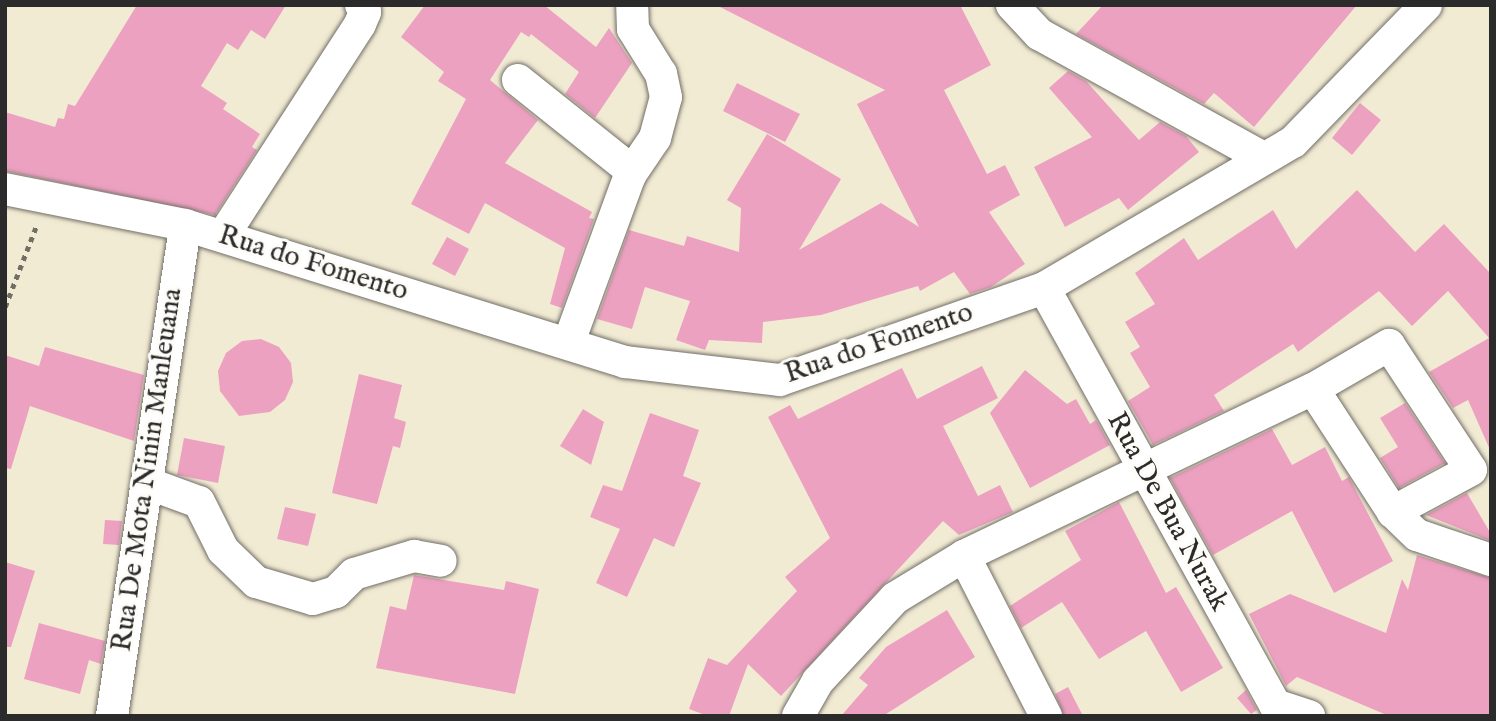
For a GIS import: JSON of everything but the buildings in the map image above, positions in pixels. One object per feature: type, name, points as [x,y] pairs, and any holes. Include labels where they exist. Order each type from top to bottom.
[{"type":"street","points":[[223,236],[360,24],[365,12],[361,5]]},
{"type":"street","points":[[569,342],[631,175],[655,138],[666,97],[661,74],[633,29],[632,5]]},
{"type":"street","points":[[1012,5],[1038,34],[1264,158]]},
{"type":"street","name":"Rua do Fomento","points":[[5,189],[185,225],[569,342],[625,362],[780,380],[1044,288],[1293,142],[1426,5]]},
{"type":"street","points":[[518,80],[627,167],[631,175]]},
{"type":"street","name":"Rua De Mota Ninin Manleuana","points":[[112,716],[185,225]]},
{"type":"street","name":"Rua De Bua Nurak","points":[[1044,288],[1273,710],[1309,716]]},
{"type":"street","points":[[798,716],[818,681],[895,597],[964,556],[1144,473],[1313,389],[1389,345],[1481,466],[1393,512]]},
{"type":"street","points":[[1313,389],[1393,512],[1417,535],[1491,560]]},
{"type":"street","points":[[147,483],[199,502],[223,550],[256,582],[313,599],[336,592],[354,573],[414,556],[441,561]]},
{"type":"street","points":[[964,556],[1046,716]]},
{"type":"path","points":[[5,307],[47,197]]}]
